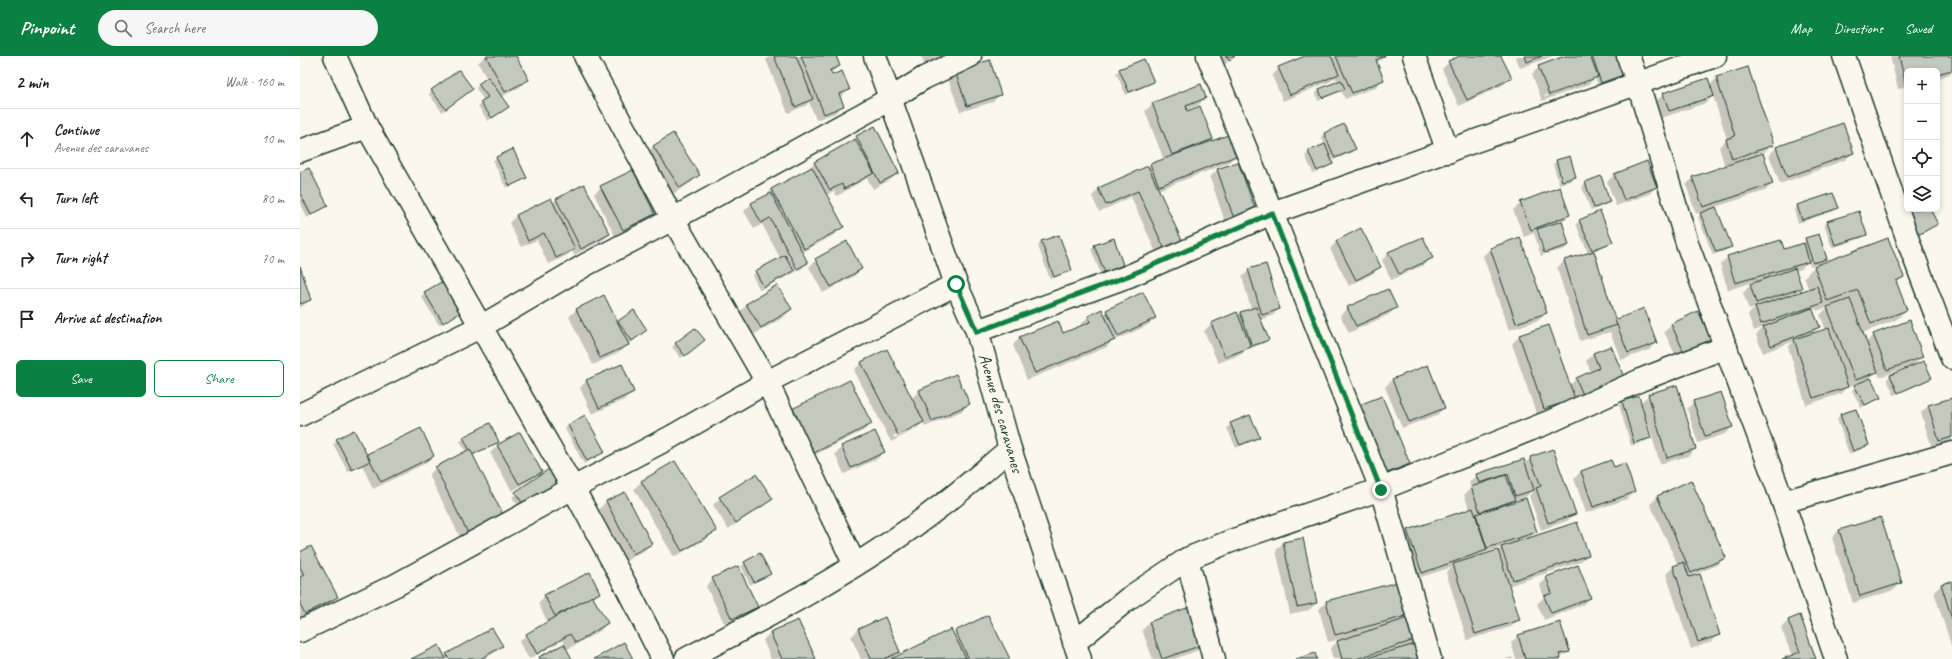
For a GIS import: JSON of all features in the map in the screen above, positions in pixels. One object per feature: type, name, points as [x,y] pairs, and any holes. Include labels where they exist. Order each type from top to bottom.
[{"type":"street","points":[[335,56],[367,126],[573,488],[625,584],[663,659]]},
{"type":"street","points":[[585,56],[673,219],[767,382],[855,565]]},
{"type":"street","name":"Avenue des caravanes","points":[[875,56],[956,284],[977,332],[1010,449],[1077,651]]},
{"type":"street","points":[[300,415],[482,326],[587,264],[673,219],[890,99],[924,78],[970,56]]},
{"type":"street","points":[[1208,56],[1272,213],[1381,490],[1430,659]]},
{"type":"street","points":[[1414,56],[1448,152]]},
{"type":"street","points":[[1628,56],[1688,246],[1783,502],[1836,659]]},
{"type":"street","points":[[977,332],[1128,276],[1272,213],[1448,152],[1715,56]]},
{"type":"street","points":[[1844,56],[1910,246],[1952,358]]},
{"type":"street","points":[[300,151],[367,126]]},
{"type":"street","points":[[300,631],[396,585],[573,488],[670,437],[767,382],[956,284]]},
{"type":"street","points":[[1077,651],[1129,598],[1187,559],[1231,542],[1381,490],[1549,422],[1643,379],[1726,347]]},
{"type":"street","points":[[686,659],[774,614],[855,565],[938,509],[1010,449]]},
{"type":"street","points":[[1783,502],[1952,453]]},
{"type":"street","points":[[1187,559],[1214,659]]},
{"type":"building","points":[[486,56],[516,56],[529,80],[505,92]]},
{"type":"building","points":[[774,56],[796,56],[813,99],[795,107]]},
{"type":"building","points":[[801,56],[836,56],[840,66],[830,70],[832,75],[842,71],[850,90],[839,94],[844,106],[824,114]]},
{"type":"building","points":[[1225,56],[1235,56],[1230,61]]},
{"type":"building","points":[[1305,56],[1331,56],[1339,74],[1290,95],[1278,67]]},
{"type":"building","points":[[1336,56],[1385,56],[1376,60],[1384,80],[1352,93]]},
{"type":"building","points":[[1460,56],[1501,56],[1512,78],[1467,100],[1448,61]]},
{"type":"building","points":[[1525,56],[1542,56],[1527,62]]},
{"type":"building","points":[[1565,56],[1590,56],[1598,77],[1549,95],[1538,66]]},
{"type":"building","points":[[1592,56],[1616,56],[1623,75],[1601,83]]},
{"type":"building","points":[[1899,56],[1952,56],[1952,70],[1940,73],[1940,68],[1904,68],[1904,78]]},
{"type":"building","points":[[1144,59],[1154,82],[1129,92],[1119,69]]},
{"type":"building","points":[[990,60],[1001,95],[967,106],[955,71]]},
{"type":"building","points":[[1748,67],[1774,145],[1732,159],[1726,139],[1735,136],[1716,77]]},
{"type":"building","points":[[459,70],[473,89],[446,109],[431,90]]},
{"type":"building","points":[[488,77],[509,107],[492,118],[480,102],[488,97],[478,84]]},
{"type":"building","points":[[1708,78],[1714,96],[1669,111],[1663,93]]},
{"type":"building","points":[[1341,80],[1345,89],[1322,98],[1319,89]]},
{"type":"building","points":[[1201,84],[1206,98],[1186,106],[1187,111],[1200,106],[1213,139],[1172,155],[1152,103]]},
{"type":"building","points":[[1843,123],[1854,153],[1787,177],[1776,147]]},
{"type":"building","points":[[1344,124],[1356,149],[1335,158],[1324,133]]},
{"type":"building","points":[[875,126],[899,173],[880,183],[856,136]]},
{"type":"building","points":[[673,133],[700,175],[680,188],[653,146]]},
{"type":"building","points":[[1228,135],[1236,156],[1159,186],[1150,164]]},
{"type":"building","points":[[855,139],[874,173],[844,189],[842,184],[830,190],[814,162]]},
{"type":"building","points":[[1325,144],[1333,164],[1317,171],[1308,151]]},
{"type":"building","points":[[513,149],[527,178],[510,186],[496,157]]},
{"type":"building","points":[[1763,153],[1773,184],[1703,207],[1692,177]]},
{"type":"building","points":[[1570,156],[1576,177],[1562,181],[1556,160]]},
{"type":"building","points":[[1647,161],[1657,187],[1624,200],[1614,174]]},
{"type":"building","points":[[1238,162],[1256,211],[1234,219],[1217,169]]},
{"type":"building","points":[[1148,166],[1183,243],[1165,250],[1138,191],[1106,205],[1098,188]]},
{"type":"building","points":[[812,167],[844,227],[804,249],[771,189]]},
{"type":"building","points":[[309,168],[328,206],[311,215],[300,193],[300,172]]},
{"type":"building","points":[[633,170],[655,214],[623,230],[600,186]]},
{"type":"building","points":[[1601,176],[1610,202],[1594,208],[1585,182]]},
{"type":"building","points":[[584,184],[610,234],[581,249],[556,199]]},
{"type":"building","points":[[1560,187],[1570,215],[1531,230],[1520,202]]},
{"type":"building","points":[[771,193],[808,263],[797,269],[770,218],[761,223],[751,203]]},
{"type":"building","points":[[1833,193],[1839,208],[1802,220],[1797,205]]},
{"type":"building","points":[[551,198],[575,249],[556,258],[544,233],[528,241],[516,215]]},
{"type":"building","points":[[1716,207],[1732,247],[1716,252],[1700,213]]},
{"type":"building","points":[[1600,211],[1613,242],[1592,250],[1579,220]]},
{"type":"building","points":[[1859,211],[1867,235],[1835,245],[1827,221]]},
{"type":"building","points":[[1906,212],[1932,212],[1938,224],[1918,235]]},
{"type":"building","points":[[1562,221],[1569,245],[1544,253],[1537,229]]},
{"type":"building","points":[[1361,228],[1381,267],[1356,280],[1336,241]]},
{"type":"building","points":[[1819,234],[1827,259],[1813,263],[1805,238]]},
{"type":"building","points":[[1059,235],[1072,270],[1054,277],[1041,241]]},
{"type":"building","points":[[1423,237],[1433,258],[1399,274],[1388,252]]},
{"type":"building","points":[[1520,237],[1547,313],[1516,323],[1490,248]]},
{"type":"building","points":[[1114,238],[1123,265],[1105,273],[1094,245]]},
{"type":"building","points":[[1888,238],[1904,277],[1896,281],[1907,310],[1871,324],[1858,290],[1827,301],[1814,266]]},
{"type":"building","points":[[1781,240],[1784,249],[1804,243],[1809,262],[1735,283],[1727,256]]},
{"type":"building","points":[[847,241],[862,269],[831,287],[815,259]]},
{"type":"building","points":[[1594,251],[1617,325],[1587,335],[1564,260]]},
{"type":"building","points":[[785,255],[794,271],[764,287],[755,271]]},
{"type":"building","points":[[1266,264],[1280,309],[1262,315],[1248,269]]},
{"type":"building","points":[[300,266],[311,300],[300,304]]},
{"type":"building","points":[[1795,268],[1802,288],[1756,303],[1750,284]]},
{"type":"building","points":[[445,280],[463,311],[443,323],[424,292]]},
{"type":"building","points":[[777,285],[792,309],[761,328],[746,304]]},
{"type":"building","points":[[1817,286],[1823,303],[1761,324],[1755,307]]},
{"type":"building","points":[[1388,289],[1397,308],[1356,326],[1347,307]]},
{"type":"building","points":[[1143,292],[1156,318],[1118,336],[1106,310]]},
{"type":"building","points":[[604,295],[629,345],[600,358],[576,309]]},
{"type":"building","points":[[1850,299],[1878,372],[1855,380],[1827,307]]},
{"type":"building","points":[[1256,307],[1269,340],[1252,346],[1240,312]]},
{"type":"building","points":[[1644,308],[1657,343],[1628,353],[1615,320]]},
{"type":"building","points":[[1812,308],[1820,327],[1771,346],[1763,327]]},
{"type":"building","points":[[1102,309],[1115,340],[1035,373],[1019,337],[1058,321],[1063,333],[1090,322],[1088,316]]},
{"type":"building","points":[[634,310],[647,330],[632,341],[618,321]]},
{"type":"building","points":[[1698,311],[1712,339],[1684,352],[1671,324]]},
{"type":"building","points":[[1237,312],[1251,347],[1225,357],[1211,323]]},
{"type":"building","points":[[1910,320],[1923,357],[1887,370],[1873,334]]},
{"type":"building","points":[[1549,325],[1575,399],[1544,409],[1519,335]]},
{"type":"building","points":[[695,328],[705,340],[685,356],[675,343]]},
{"type":"building","points":[[1829,328],[1848,387],[1813,398],[1794,339]]},
{"type":"building","points":[[1611,346],[1624,377],[1583,395],[1576,378],[1599,368],[1593,353]]},
{"type":"building","points":[[887,349],[924,422],[898,435],[861,362]]},
{"type":"building","points":[[1924,361],[1932,378],[1898,393],[1890,375]]},
{"type":"building","points":[[622,364],[634,392],[599,408],[586,380]]},
{"type":"building","points":[[1428,365],[1445,408],[1409,422],[1392,379]]},
{"type":"building","points":[[956,374],[970,404],[932,421],[919,390]]},
{"type":"building","points":[[1871,378],[1881,398],[1865,405],[1854,385]]},
{"type":"building","points":[[850,380],[872,424],[812,454],[790,410]]},
{"type":"building","points":[[1677,385],[1696,449],[1667,458],[1648,394]]},
{"type":"building","points":[[1721,392],[1733,427],[1705,436],[1693,401]]},
{"type":"building","points":[[1382,396],[1410,464],[1377,477],[1349,409]]},
{"type":"building","points":[[1639,396],[1651,438],[1634,443],[1622,401]]},
{"type":"building","points":[[1952,398],[1952,437],[1939,441],[1928,405]]},
{"type":"building","points":[[1856,409],[1869,445],[1853,451],[1840,414]]},
{"type":"building","points":[[585,415],[605,452],[587,461],[568,425]]},
{"type":"building","points":[[1250,415],[1260,437],[1240,445],[1230,423]]},
{"type":"building","points":[[490,423],[499,442],[472,455],[463,437]]},
{"type":"building","points":[[421,428],[434,456],[381,482],[367,454]]},
{"type":"building","points":[[354,430],[370,461],[352,470],[336,439]]},
{"type":"building","points":[[875,431],[885,452],[851,468],[841,446]]},
{"type":"building","points":[[520,432],[542,472],[519,484],[497,445]]},
{"type":"building","points":[[470,449],[503,515],[468,533],[435,467]]},
{"type":"building","points":[[1553,449],[1576,514],[1548,523],[1536,488],[1541,486],[1530,457]]},
{"type":"building","points":[[1524,459],[1534,490],[1515,496],[1508,474],[1479,483],[1476,474]]},
{"type":"building","points":[[1611,460],[1614,467],[1625,463],[1635,492],[1593,507],[1581,471]]},
{"type":"building","points":[[675,461],[717,531],[682,551],[641,481]]},
{"type":"building","points":[[549,469],[559,483],[525,507],[515,492]]},
{"type":"building","points":[[756,474],[773,499],[736,523],[719,497]]},
{"type":"building","points":[[1506,475],[1515,500],[1480,512],[1471,487]]},
{"type":"building","points":[[1691,480],[1726,558],[1691,573],[1657,496]]},
{"type":"building","points":[[625,492],[652,544],[633,554],[606,501]]},
{"type":"building","points":[[1526,498],[1537,532],[1487,548],[1476,514]]},
{"type":"building","points":[[1473,508],[1487,550],[1422,573],[1407,530]]},
{"type":"building","points":[[1881,517],[1902,583],[1860,596],[1839,530]]},
{"type":"building","points":[[1577,522],[1589,555],[1513,580],[1501,547]]},
{"type":"building","points":[[1303,538],[1317,603],[1297,607],[1283,542]]},
{"type":"building","points":[[311,546],[338,597],[305,614],[300,604],[300,577],[304,575],[300,567],[300,552]]},
{"type":"building","points":[[1498,550],[1520,620],[1475,634],[1453,564]]},
{"type":"building","points":[[760,553],[771,574],[754,582],[744,562]]},
{"type":"building","points":[[1684,562],[1689,577],[1700,574],[1720,635],[1698,642],[1673,566]]},
{"type":"building","points":[[1578,565],[1591,598],[1551,613],[1544,596],[1552,593],[1546,577]]},
{"type":"building","points":[[738,566],[758,607],[732,619],[712,578]]},
{"type":"building","points":[[590,572],[600,593],[555,616],[544,595]]},
{"type":"building","points":[[1405,580],[1414,614],[1335,635],[1326,601]]},
{"type":"building","points":[[1952,581],[1952,619],[1941,584]]},
{"type":"building","points":[[592,596],[608,623],[576,643],[570,634],[537,654],[526,634]]},
{"type":"building","points":[[1192,606],[1205,644],[1162,659],[1149,622]]},
{"type":"building","points":[[988,615],[1010,659],[969,659],[955,631]]},
{"type":"building","points":[[1800,615],[1816,659],[1782,659],[1800,652],[1788,620]]},
{"type":"building","points":[[1414,616],[1421,638],[1356,659],[1342,659],[1337,641]]},
{"type":"building","points":[[885,617],[900,652],[884,659],[871,659],[858,629]]},
{"type":"building","points":[[798,620],[816,659],[782,659],[770,632]]},
{"type":"building","points":[[1560,622],[1570,652],[1559,654],[1561,659],[1525,659],[1518,635]]},
{"type":"building","points":[[492,628],[503,646],[480,659],[449,659],[446,654]]},
{"type":"building","points":[[951,629],[966,658],[891,659]]},
{"type":"building","points":[[624,642],[633,659],[594,659]]},
{"type":"building","points":[[1419,643],[1424,659],[1364,659]]},
{"type":"building","points":[[564,644],[572,659],[540,659],[539,657]]},
{"type":"building","points":[[439,645],[446,659],[411,659]]},
{"type":"building","points":[[1315,653],[1317,659],[1296,659]]},
{"type":"route","points":[[956,284],[977,332],[1128,276],[1272,213],[1381,490]]}]
